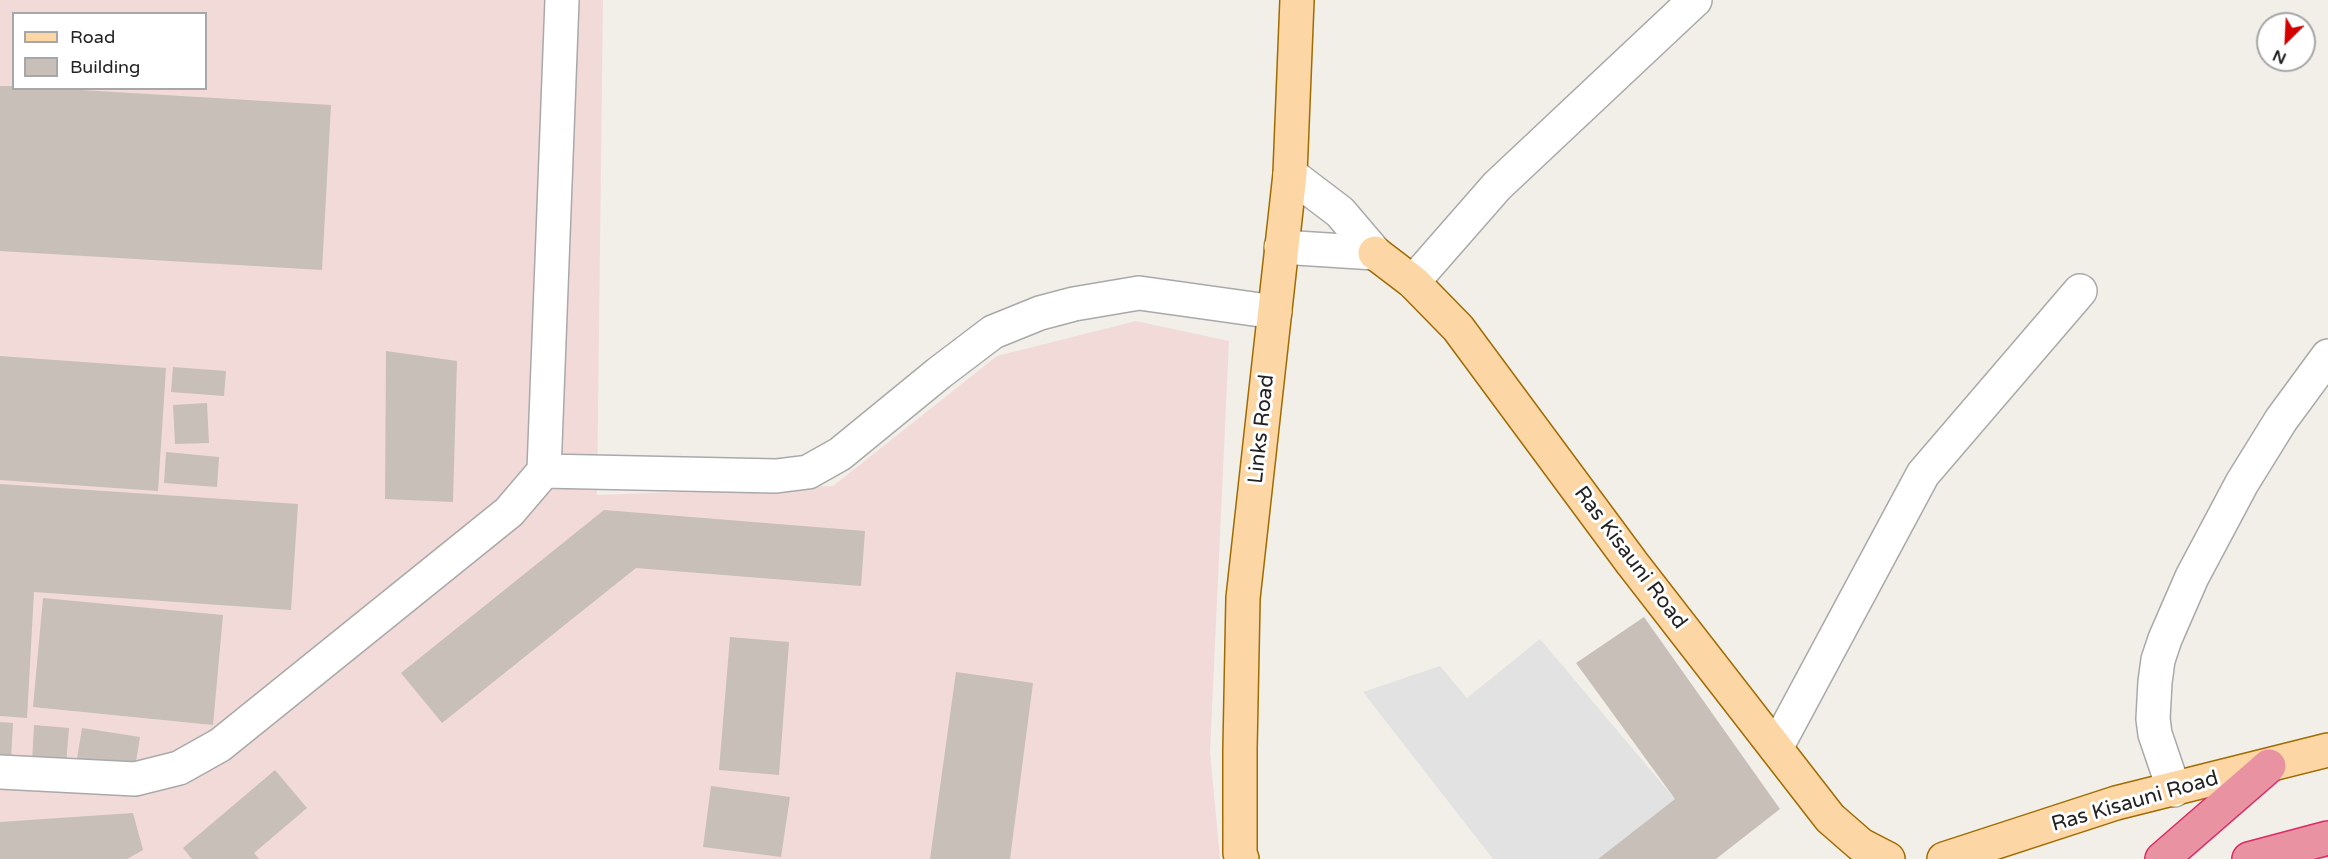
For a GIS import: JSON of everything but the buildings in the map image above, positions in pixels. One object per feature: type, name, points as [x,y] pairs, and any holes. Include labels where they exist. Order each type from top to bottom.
[{"type":"highway","points":[[2162,859],[2269,766]]},
{"type":"highway","points":[[2249,859],[2328,838]]},
{"type":"main road","name":"Links Road","points":[[1242,859],[1240,852],[1240,749],[1242,598],[1290,174],[1297,0]]},
{"type":"main road","name":"Ras Kisauni Road","points":[[1375,253],[1413,282],[1458,328],[1632,563],[1830,818],[1861,845],[1888,859]]},
{"type":"main road","name":"Ras Kisauni Road","points":[[1944,859],[2116,803],[2328,750]]},
{"type":"street","points":[[0,772],[135,779],[179,768],[210,751],[509,512],[544,471],[562,0]]},
{"type":"street","points":[[1413,282],[1497,186],[1695,0]]},
{"type":"street","name":"Ras Kisauni Road","points":[[1290,174],[1340,212],[1375,253]]},
{"type":"street","points":[[1281,247],[1375,253]]},
{"type":"street","points":[[1776,748],[1923,474],[2080,291]]},
{"type":"street","points":[[544,471],[776,476],[808,472],[840,454],[993,332],[1040,313],[1074,304],[1139,293],[1275,312]]},
{"type":"street","points":[[2174,790],[2155,734],[2153,719],[2158,660],[2165,639],[2206,549],[2242,483],[2281,420],[2328,356]]},
{"type":"shaded area","points":[[0,0],[603,0],[597,495],[833,486],[997,356],[1136,321],[1229,341],[1210,752],[1220,859],[0,859]]},
{"type":"shaded area","points":[[1540,639],[1675,799],[1598,859],[1493,859],[1363,692],[1440,666],[1467,698]]}]
